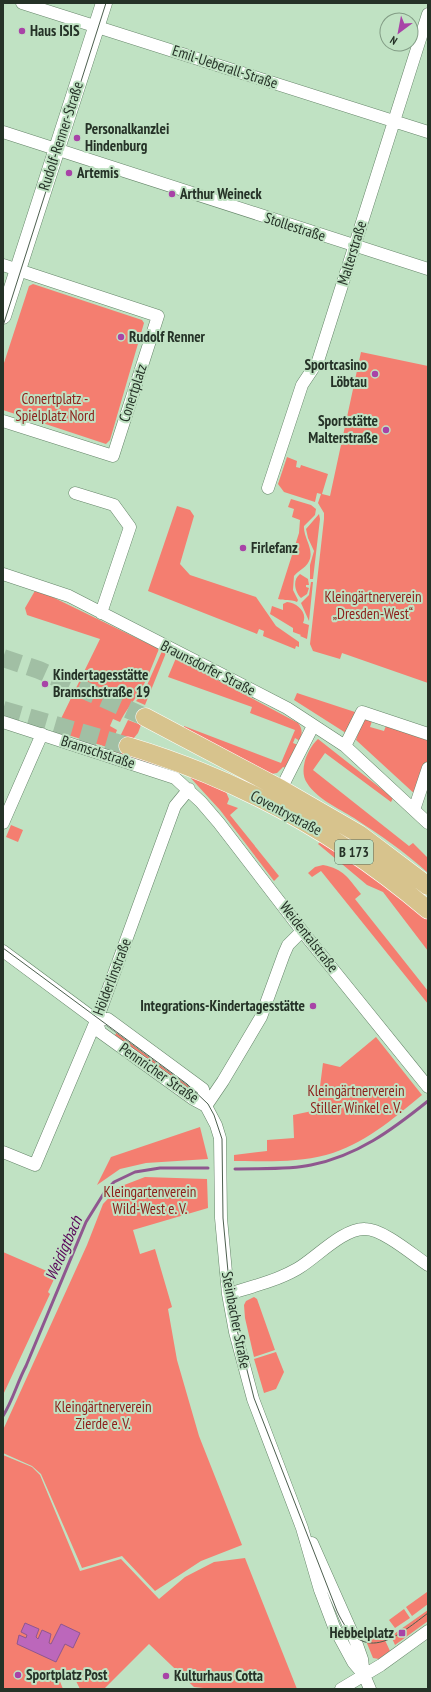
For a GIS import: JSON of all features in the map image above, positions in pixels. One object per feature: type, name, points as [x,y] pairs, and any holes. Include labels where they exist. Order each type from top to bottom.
[{"type":"main road","name":"Coventrystraße","points":[[145,717],[277,797],[404,889],[428,910]]},
{"type":"main road","name":"Coventrystraße","points":[[128,746],[277,797],[359,834],[428,886]]},
{"type":"street","name":"Emil-Ueberall-Straße","points":[[22,3],[428,132]]},
{"type":"street","name":"Rudolf-Renner-Straße","points":[[10,267],[56,150],[104,3]]},
{"type":"street","name":"Malterstraße","points":[[268,488],[302,385],[318,361],[428,14]]},
{"type":"street","name":"Stollestraße","points":[[3,132],[428,269]]},
{"type":"street","points":[[3,316],[10,267]]},
{"type":"street","name":"Conertplatz","points":[[3,421],[113,456],[158,316],[10,267]]},
{"type":"street","points":[[75,493],[114,505],[130,527],[101,613]]},
{"type":"street","name":"Braunsdorfer Straße","points":[[3,574],[69,596],[286,708],[345,746],[428,823]]},
{"type":"street","points":[[345,746],[362,712],[428,734]]},
{"type":"street","name":"Bramschstraße","points":[[3,722],[168,774],[189,789]]},
{"type":"street","points":[[277,797],[313,726]]},
{"type":"street","points":[[3,824],[42,734]]},
{"type":"street","points":[[414,810],[428,768]]},
{"type":"street","name":"Weidentalstraße","points":[[189,789],[219,823],[302,931],[428,1087]]},
{"type":"street","name":"Hölderlinstraße","points":[[3,1152],[35,1166],[96,1020],[175,806],[189,789]]},
{"type":"street","points":[[206,1106],[223,1081],[261,1017],[288,945],[302,931]]},
{"type":"street","name":"Pennricher Straße","points":[[3,951],[96,1020],[100,1032],[193,1100],[206,1106]]},
{"type":"street","name":"Steinbacher Straße","points":[[206,1106],[218,1130],[221,1149],[221,1218],[228,1294],[235,1332],[253,1399],[302,1528],[318,1555],[356,1642],[362,1659],[364,1675],[370,1689]]},
{"type":"street","points":[[228,1294],[254,1287],[297,1269],[345,1235],[364,1229],[384,1236],[428,1265]]},
{"type":"street","points":[[341,1689],[381,1665],[428,1631]]},
{"type":"green space","name":"Conertplatz - Spielplatz Nord","points":[[33,284],[142,320],[144,323],[110,440],[106,444],[3,410],[3,366],[29,286]]},
{"type":"green space","name":"Kleingärtnerverein „Dresden-West“","points":[[361,352],[428,366],[428,683],[342,653],[340,659],[313,651],[310,644],[324,519],[324,513],[318,503],[321,494],[317,493],[315,502],[284,492],[278,484],[287,457],[297,461],[296,467],[300,468],[301,465],[328,474],[322,494],[330,496]]},
{"type":"green space","points":[[291,499],[311,505],[316,509],[315,515],[304,526],[304,531],[311,554],[307,565],[294,576],[293,590],[298,600],[297,602],[278,599],[299,533],[300,520],[292,517],[294,509],[288,507]]},
{"type":"green space","points":[[177,506],[190,510],[194,516],[180,564],[190,575],[256,597],[276,626],[299,642],[299,647],[296,646],[295,649],[263,636],[264,631],[259,629],[257,634],[148,591]]},
{"type":"green space","points":[[319,514],[320,519],[313,579],[310,579],[310,565],[314,551],[306,529]]},
{"type":"green space","points":[[300,574],[308,579],[309,585],[306,585],[306,587],[309,588],[307,594],[301,598],[297,593],[295,586],[296,579]]},
{"type":"green space","points":[[311,582],[313,582],[309,621],[301,603],[309,595]]},
{"type":"green space","points":[[36,589],[159,649],[144,685],[120,722],[113,719],[110,726],[117,730],[110,748],[55,731],[100,639],[27,615],[25,608]]},
{"type":"green space","points":[[287,602],[298,606],[303,612],[303,623],[309,625],[307,639],[293,632],[293,628],[270,614],[272,606],[283,610],[283,604]]},
{"type":"green space","points":[[162,651],[166,653],[145,705],[136,701],[144,692]]},
{"type":"green space","points":[[176,658],[300,725],[302,734],[301,738],[300,741],[295,738],[293,743],[298,745],[286,768],[283,767],[277,773],[271,774],[184,728],[184,726],[281,763],[295,730],[250,713],[252,707],[168,677]]},
{"type":"green space","points":[[297,693],[358,713],[349,735],[294,700]]},
{"type":"green space","points":[[364,715],[373,718],[370,727],[384,731],[387,723],[428,736],[428,762],[417,796],[356,740]]},
{"type":"green space","points":[[128,720],[141,725],[138,733],[133,739],[122,736],[122,745],[167,767],[166,769],[113,751]]},
{"type":"green space","points":[[318,739],[393,798],[391,802],[325,753],[313,770],[409,846],[413,843],[428,858],[428,873],[392,844],[354,818],[328,803],[311,789],[304,778],[304,766],[308,753]]},
{"type":"green space","points":[[187,774],[226,792],[229,799],[227,804],[238,808],[230,815],[279,876],[274,881],[220,810]]},
{"type":"green space","points":[[11,825],[23,830],[18,842],[6,837]]},
{"type":"green space","points":[[322,840],[428,919],[428,951],[383,892],[367,885],[318,844]]},
{"type":"green space","points":[[323,865],[336,869],[345,875],[361,894],[355,899],[428,991],[428,1004],[321,871],[312,877],[308,873],[315,867]]},
{"type":"green space","points":[[118,1030],[191,1083],[186,1090],[114,1037]]},
{"type":"green space","name":"Kleingärtnerverein Stiller Winkel e. V.","points":[[376,1037],[422,1095],[377,1130],[340,1151],[315,1158],[280,1161],[234,1161],[234,1155],[267,1151],[267,1140],[294,1138],[293,1115],[317,1110],[323,1063],[340,1067]]},
{"type":"green space","name":"Kleingartenverein Wild-West e. V.","points":[[200,1127],[208,1159],[146,1163],[120,1169],[97,1185],[111,1157]]},
{"type":"green space","name":"Kleingärtnerverein Zierde e. V.","points":[[145,1177],[207,1179],[208,1208],[133,1230],[140,1254],[155,1249],[172,1307],[168,1309],[177,1360],[199,1436],[242,1545],[201,1561],[155,1591],[122,1556],[82,1568],[41,1474],[32,1466],[3,1453],[3,1430],[87,1245],[103,1204],[119,1187]]},
{"type":"green space","points":[[3,1252],[56,1275],[48,1292],[50,1294],[3,1395]]},
{"type":"green space","points":[[254,1297],[257,1299],[275,1350],[254,1357],[245,1318],[244,1305],[246,1301]]},
{"type":"green space","points":[[276,1352],[284,1372],[276,1389],[264,1393],[254,1359]]},
{"type":"green space","points":[[3,1455],[32,1467],[40,1475],[80,1571],[121,1559],[159,1599],[185,1577],[214,1562],[245,1558],[297,1689],[213,1689],[194,1687],[149,1644],[104,1689],[80,1689],[73,1675],[59,1679],[63,1689],[3,1689]]},
{"type":"green space","points":[[427,1592],[428,1604],[412,1616],[406,1607]]},
{"type":"green space","points":[[404,1609],[410,1618],[395,1628],[389,1620]]},
{"type":"green space","points":[[428,1610],[428,1621],[395,1645],[391,1636]]},
{"type":"green space","points":[[364,1636],[377,1639],[384,1638],[390,1651],[379,1659],[373,1658]]},
{"type":"shaded area","points":[[25,1623],[39,1629],[36,1637],[38,1639],[42,1630],[51,1634],[49,1643],[51,1644],[61,1624],[80,1633],[73,1648],[65,1644],[56,1662],[17,1644],[19,1635],[26,1638],[27,1635],[21,1632]]},
{"type":"waterway","name":"Weidigtbach","points":[[235,1169],[302,1167],[328,1161],[359,1148],[387,1132],[428,1101]]},
{"type":"waterway","name":"Weidigtbach","points":[[3,1416],[10,1404],[86,1222],[104,1193],[114,1182],[135,1172],[160,1168],[208,1168]]},
{"type":"tunnel","points":[[3,658],[39,670],[145,717]]},
{"type":"tunnel","points":[[3,710],[128,746]]},
{"type":"tram line","points":[[3,326],[106,3]]},
{"type":"tram line","points":[[3,948],[187,1084],[208,1104],[214,1115],[222,1139],[223,1218],[230,1293],[237,1330],[254,1398],[337,1611],[347,1628],[357,1638],[368,1643],[379,1642],[391,1638],[428,1613]]},
{"type":"place","name":"Haus ISIS","points":[[22,31]]},
{"type":"place","name":"Personalkanzlei Hindenburg","points":[[77,138]]},
{"type":"place","name":"Artemis","points":[[69,173]]},
{"type":"place","name":"Arthur Weineck","points":[[172,194]]},
{"type":"place","name":"Rudolf Renner","points":[[121,337]]},
{"type":"place","name":"Sportcasino Löbtau","points":[[375,374]]},
{"type":"place","name":"Sportstätte Malterstraße","points":[[386,430]]},
{"type":"place","name":"Firlefanz","points":[[243,548]]},
{"type":"place","name":"Kindertagesstätte Bramschstraße 19","points":[[45,684]]},
{"type":"place","name":"Integrations-Kindertagesstätte","points":[[313,1006]]},
{"type":"place","name":"Hebbelplatz","points":[[402,1633]]},
{"type":"place","name":"Sportplatz Post","points":[[18,1675]]},
{"type":"place","name":"Kulturhaus Cotta","points":[[166,1676]]}]
